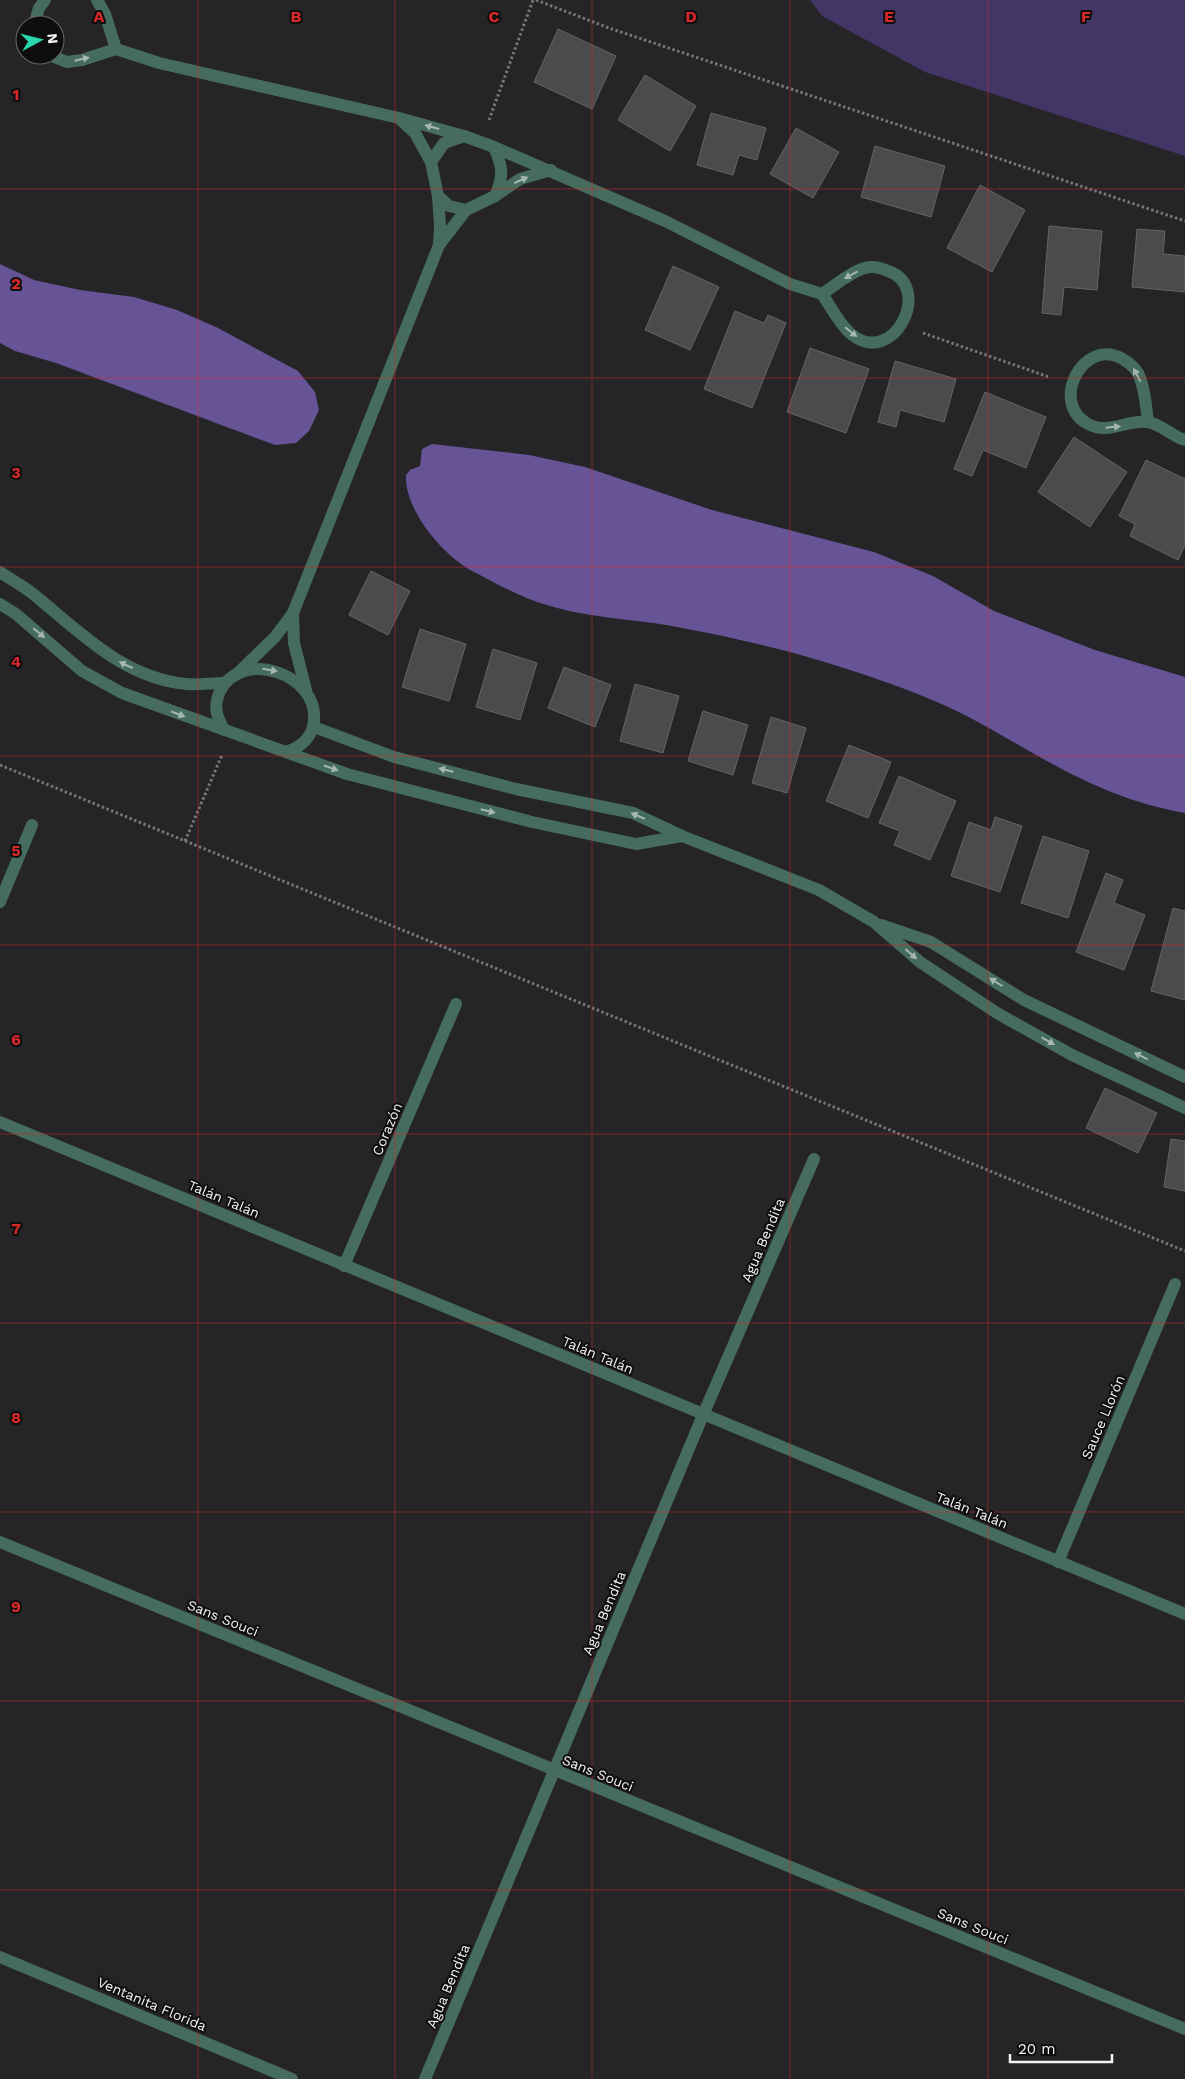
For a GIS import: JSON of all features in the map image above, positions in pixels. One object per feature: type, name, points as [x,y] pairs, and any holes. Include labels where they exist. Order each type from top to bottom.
[{"type":"street","points":[[36,15],[38,8],[45,0]]},
{"type":"street","points":[[97,0],[105,14],[116,49]]},
{"type":"street","points":[[65,61],[82,60],[116,49],[159,63],[399,118],[464,136],[551,170],[665,221],[790,284],[822,294],[842,324],[852,335],[864,340],[878,342],[890,337],[902,326],[907,312],[908,296],[902,281],[892,272],[880,268],[866,268],[852,274],[822,294]]},
{"type":"street","points":[[228,732],[216,712],[216,699],[224,683],[238,673],[274,637],[293,614],[438,245],[440,225],[438,196],[431,162],[415,134],[399,118]]},
{"type":"street","points":[[431,162],[444,143],[464,136]]},
{"type":"street","points":[[494,147],[502,165],[502,179],[495,196]]},
{"type":"street","points":[[438,245],[466,210],[495,196],[520,179],[551,170]]},
{"type":"street","points":[[438,196],[449,206],[466,210]]},
{"type":"street","points":[[1148,422],[1143,386],[1137,372],[1128,362],[1116,356],[1102,354],[1088,360],[1077,371],[1071,386],[1070,401],[1075,414],[1092,426],[1113,428],[1148,422],[1185,440]]},
{"type":"street","points":[[0,572],[37,596],[89,641],[119,662],[153,677],[178,682],[224,683]]},
{"type":"street","points":[[0,604],[16,614],[82,671],[122,693],[347,774],[542,824],[636,844],[682,836]]},
{"type":"street","points":[[286,752],[297,748],[307,739],[314,727],[315,713],[299,668],[294,643],[293,614]]},
{"type":"street","points":[[238,673],[259,668],[279,671],[307,693]]},
{"type":"street","points":[[314,727],[394,757],[516,789],[633,813],[682,836],[818,890],[874,922],[931,942],[1024,1000],[1185,1077]]},
{"type":"street","points":[[0,902],[32,825]]},
{"type":"street","points":[[874,922],[920,962],[997,1013],[1072,1055],[1185,1108]]},
{"type":"street","name":"Corazón","points":[[344,1266],[456,1004]]},
{"type":"street","name":"Talán Talán","points":[[0,1122],[703,1416],[1185,1614]]},
{"type":"street","name":"Agua Bendita","points":[[425,2079],[703,1416],[814,1159]]},
{"type":"street","name":"Sauce Llorón","points":[[1058,1562],[1175,1284]]},
{"type":"street","name":"Sans Souci","points":[[0,1542],[554,1772],[1185,2030]]},
{"type":"street","name":"Ventanita Florida","points":[[0,1957],[292,2079]]},
{"type":"path","points":[[480,142],[534,0],[609,28],[1185,221]]},
{"type":"path","points":[[902,326],[989,355],[1071,386]]},
{"type":"path","points":[[185,841],[228,732]]},
{"type":"path","points":[[0,765],[461,956],[1185,1251]]},
{"type":"shaded area","points":[[810,0],[1185,0],[1185,156],[925,72],[822,16]]},
{"type":"shaded area","points":[[0,264],[34,280],[80,290],[134,297],[177,310],[216,327],[298,371],[315,392],[319,410],[309,431],[296,443],[275,445],[56,363],[15,351],[0,343]]},
{"type":"shaded area","points":[[432,444],[529,455],[585,467],[712,510],[874,552],[933,576],[994,611],[1095,650],[1185,677],[1185,813],[1156,807],[1103,789],[1054,765],[980,723],[934,701],[832,664],[722,636],[661,624],[578,613],[528,599],[462,565],[439,544],[419,517],[407,489],[406,475],[410,470],[420,466],[422,449]]},
{"type":"building","points":[[558,29],[616,56],[592,109],[534,82]]},
{"type":"building","points":[[645,75],[696,106],[670,151],[618,120]]},
{"type":"building","points":[[711,113],[766,128],[757,160],[739,155],[733,175],[697,165]]},
{"type":"building","points":[[796,128],[839,152],[813,198],[770,174]]},
{"type":"building","points":[[875,146],[945,166],[931,217],[861,197]]},
{"type":"building","points":[[980,185],[1025,210],[992,272],[947,248]]},
{"type":"building","points":[[1049,226],[1102,231],[1097,290],[1064,287],[1061,315],[1042,313]]},
{"type":"building","points":[[1137,229],[1165,231],[1163,254],[1185,256],[1185,292],[1132,287]]},
{"type":"building","points":[[673,266],[719,287],[690,350],[645,330]]},
{"type":"building","points":[[735,311],[764,323],[768,315],[786,323],[752,408],[704,389]]},
{"type":"building","points":[[810,348],[869,369],[846,433],[787,412]]},
{"type":"building","points":[[895,361],[956,379],[944,422],[900,410],[896,427],[878,422]]},
{"type":"building","points":[[985,392],[1046,417],[1026,468],[983,450],[972,476],[954,469]]},
{"type":"building","points":[[1074,437],[1127,472],[1090,527],[1038,492]]},
{"type":"building","points":[[1146,460],[1185,479],[1185,545],[1178,560],[1130,536],[1135,524],[1119,516]]},
{"type":"building","points":[[371,571],[410,591],[388,635],[349,615]]},
{"type":"building","points":[[420,629],[466,644],[449,701],[402,687]]},
{"type":"building","points":[[493,649],[537,663],[520,720],[476,707]]},
{"type":"building","points":[[564,667],[611,685],[595,727],[548,708]]},
{"type":"building","points":[[635,684],[679,696],[663,753],[620,741]]},
{"type":"building","points":[[703,711],[748,725],[733,775],[688,761]]},
{"type":"building","points":[[771,717],[806,728],[787,793],[752,783]]},
{"type":"building","points":[[849,745],[891,762],[868,818],[826,801]]},
{"type":"building","points":[[899,776],[956,801],[930,860],[894,845],[900,831],[879,823]]},
{"type":"building","points":[[995,817],[1022,826],[1000,892],[951,876],[969,822],[991,830]]},
{"type":"building","points":[[1043,836],[1089,851],[1068,918],[1021,903]]},
{"type":"building","points":[[1106,873],[1123,880],[1114,903],[1145,915],[1124,970],[1076,952]]},
{"type":"building","points":[[1173,908],[1185,911],[1185,1000],[1151,991]]},
{"type":"building","points":[[1105,1088],[1157,1113],[1138,1153],[1086,1128]]},
{"type":"building","points":[[1171,1139],[1185,1141],[1185,1191],[1164,1187]]}]
